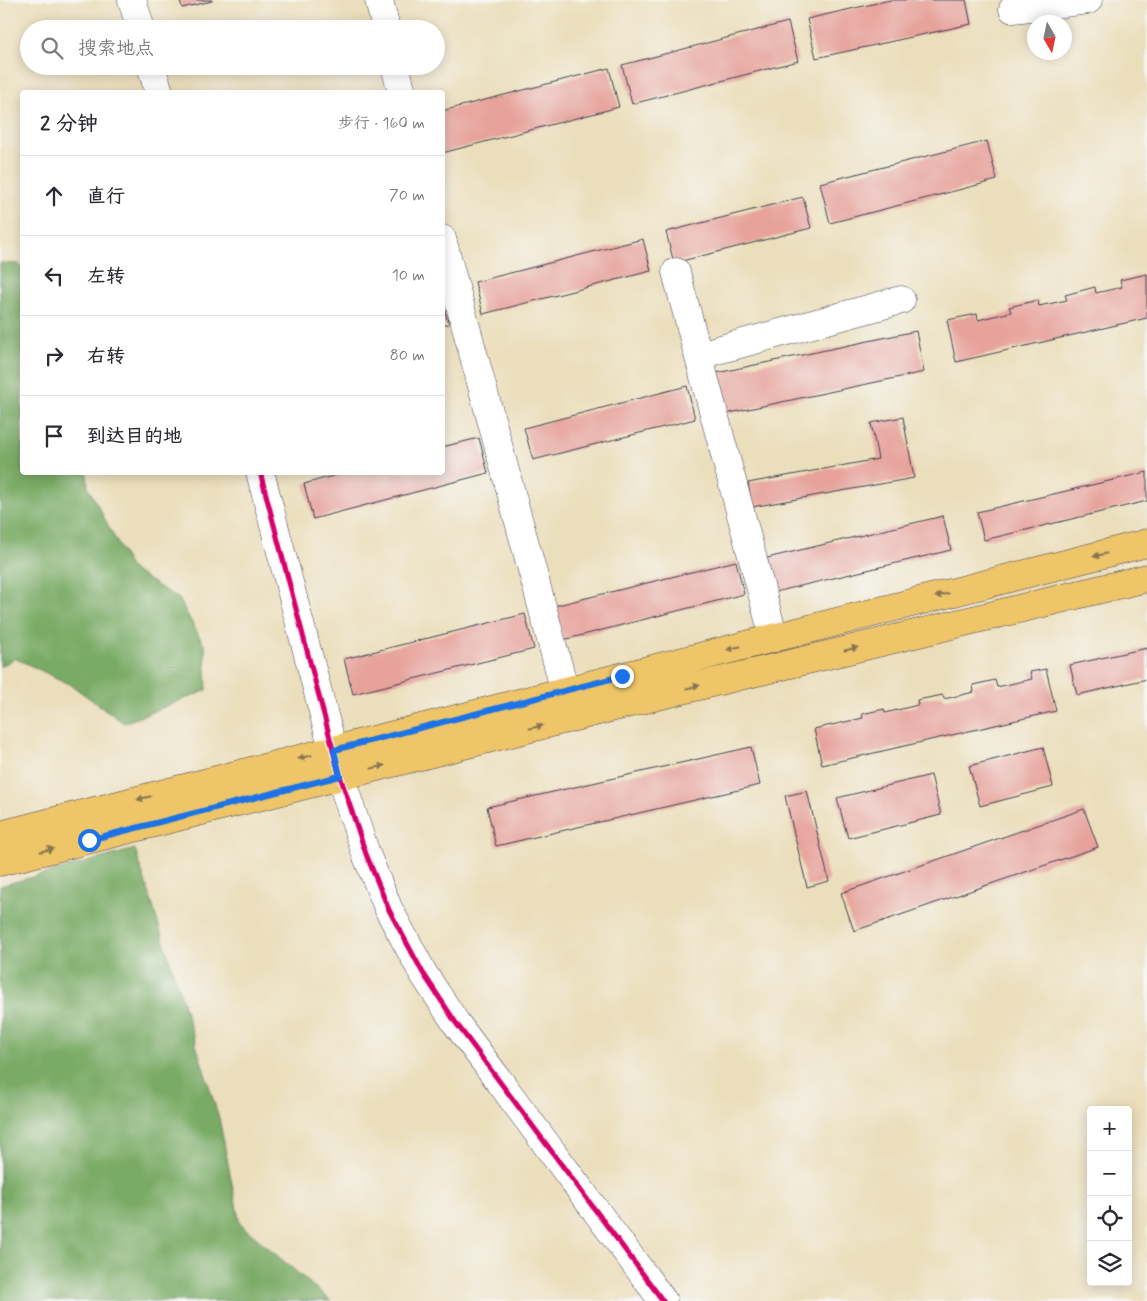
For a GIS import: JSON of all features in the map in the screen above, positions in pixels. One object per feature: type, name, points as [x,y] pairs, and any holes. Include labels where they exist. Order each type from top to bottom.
[{"type":"main road","points":[[0,835],[1147,543]]},
{"type":"main road","points":[[0,862],[693,688],[1147,578]]},
{"type":"street","points":[[132,0],[138,20]]},
{"type":"street","points":[[379,0],[384,20]]},
{"type":"street","points":[[1013,10],[1088,0]]},
{"type":"street","points":[[154,75],[158,90]]},
{"type":"street","points":[[397,75],[401,90]]},
{"type":"street","points":[[445,251],[565,691]]},
{"type":"street","points":[[676,272],[774,638]]},
{"type":"street","points":[[699,356],[901,300]]},
{"type":"street","points":[[261,475],[340,776],[366,854],[389,910],[423,973],[456,1023],[663,1301]]},
{"type":"green space","points":[[0,263],[20,265],[20,475],[87,475],[88,487],[131,569],[179,599],[205,647],[207,690],[124,723],[71,685],[15,658],[0,667]]},
{"type":"green space","points":[[135,849],[219,1118],[240,1224],[331,1301],[0,1301],[0,886]]},
{"type":"building","points":[[180,0],[212,0],[212,1],[182,8]]},
{"type":"building","points":[[890,0],[966,0],[971,24],[816,58],[807,19]]},
{"type":"building","points":[[788,22],[798,61],[632,104],[622,65]]},
{"type":"building","points":[[609,68],[619,107],[445,152],[445,110]]},
{"type":"building","points":[[987,141],[997,180],[830,223],[820,183]]},
{"type":"building","points":[[803,197],[811,228],[674,263],[666,232]]},
{"type":"building","points":[[643,239],[651,271],[483,314],[475,282]]},
{"type":"building","points":[[1147,274],[1147,318],[956,362],[947,320],[977,314],[978,320],[1011,312],[1009,307],[1038,300],[1039,306],[1067,300],[1065,295],[1095,287],[1096,293],[1122,287],[1120,280]]},
{"type":"building","points":[[445,312],[449,324],[445,325]]},
{"type":"building","points":[[916,331],[924,372],[720,415],[712,374]]},
{"type":"building","points":[[687,386],[695,419],[533,460],[524,428]]},
{"type":"building","points":[[903,417],[914,478],[752,507],[748,483],[878,459],[871,423]]},
{"type":"building","points":[[479,438],[488,473],[313,519],[304,484],[336,475],[445,475],[445,446]]},
{"type":"building","points":[[1147,472],[1147,501],[984,540],[977,512]]},
{"type":"building","points":[[943,516],[951,550],[775,592],[767,558]]},
{"type":"building","points":[[736,561],[744,594],[563,640],[554,606]]},
{"type":"building","points":[[525,614],[534,649],[353,694],[344,659]]},
{"type":"building","points":[[1147,648],[1147,679],[1077,695],[1070,665]]},
{"type":"building","points":[[1046,669],[1056,711],[822,765],[814,729],[863,718],[862,714],[884,709],[885,713],[918,705],[917,700],[943,695],[944,699],[974,692],[973,685],[995,680],[997,687],[1032,679],[1030,672]]},
{"type":"building","points":[[751,747],[760,785],[496,846],[487,807]]},
{"type":"building","points":[[1043,747],[1053,787],[980,806],[969,766]]},
{"type":"building","points":[[931,775],[941,815],[848,838],[837,798]]},
{"type":"building","points":[[807,791],[829,881],[807,887],[785,796]]},
{"type":"building","points":[[1084,809],[1098,847],[854,931],[841,893]]},
{"type":"cycle path","points":[[261,475],[340,776],[366,854],[389,910],[423,973],[456,1023],[663,1301]]},
{"type":"route","points":[[89,840],[340,776],[334,750],[622,676]]}]
